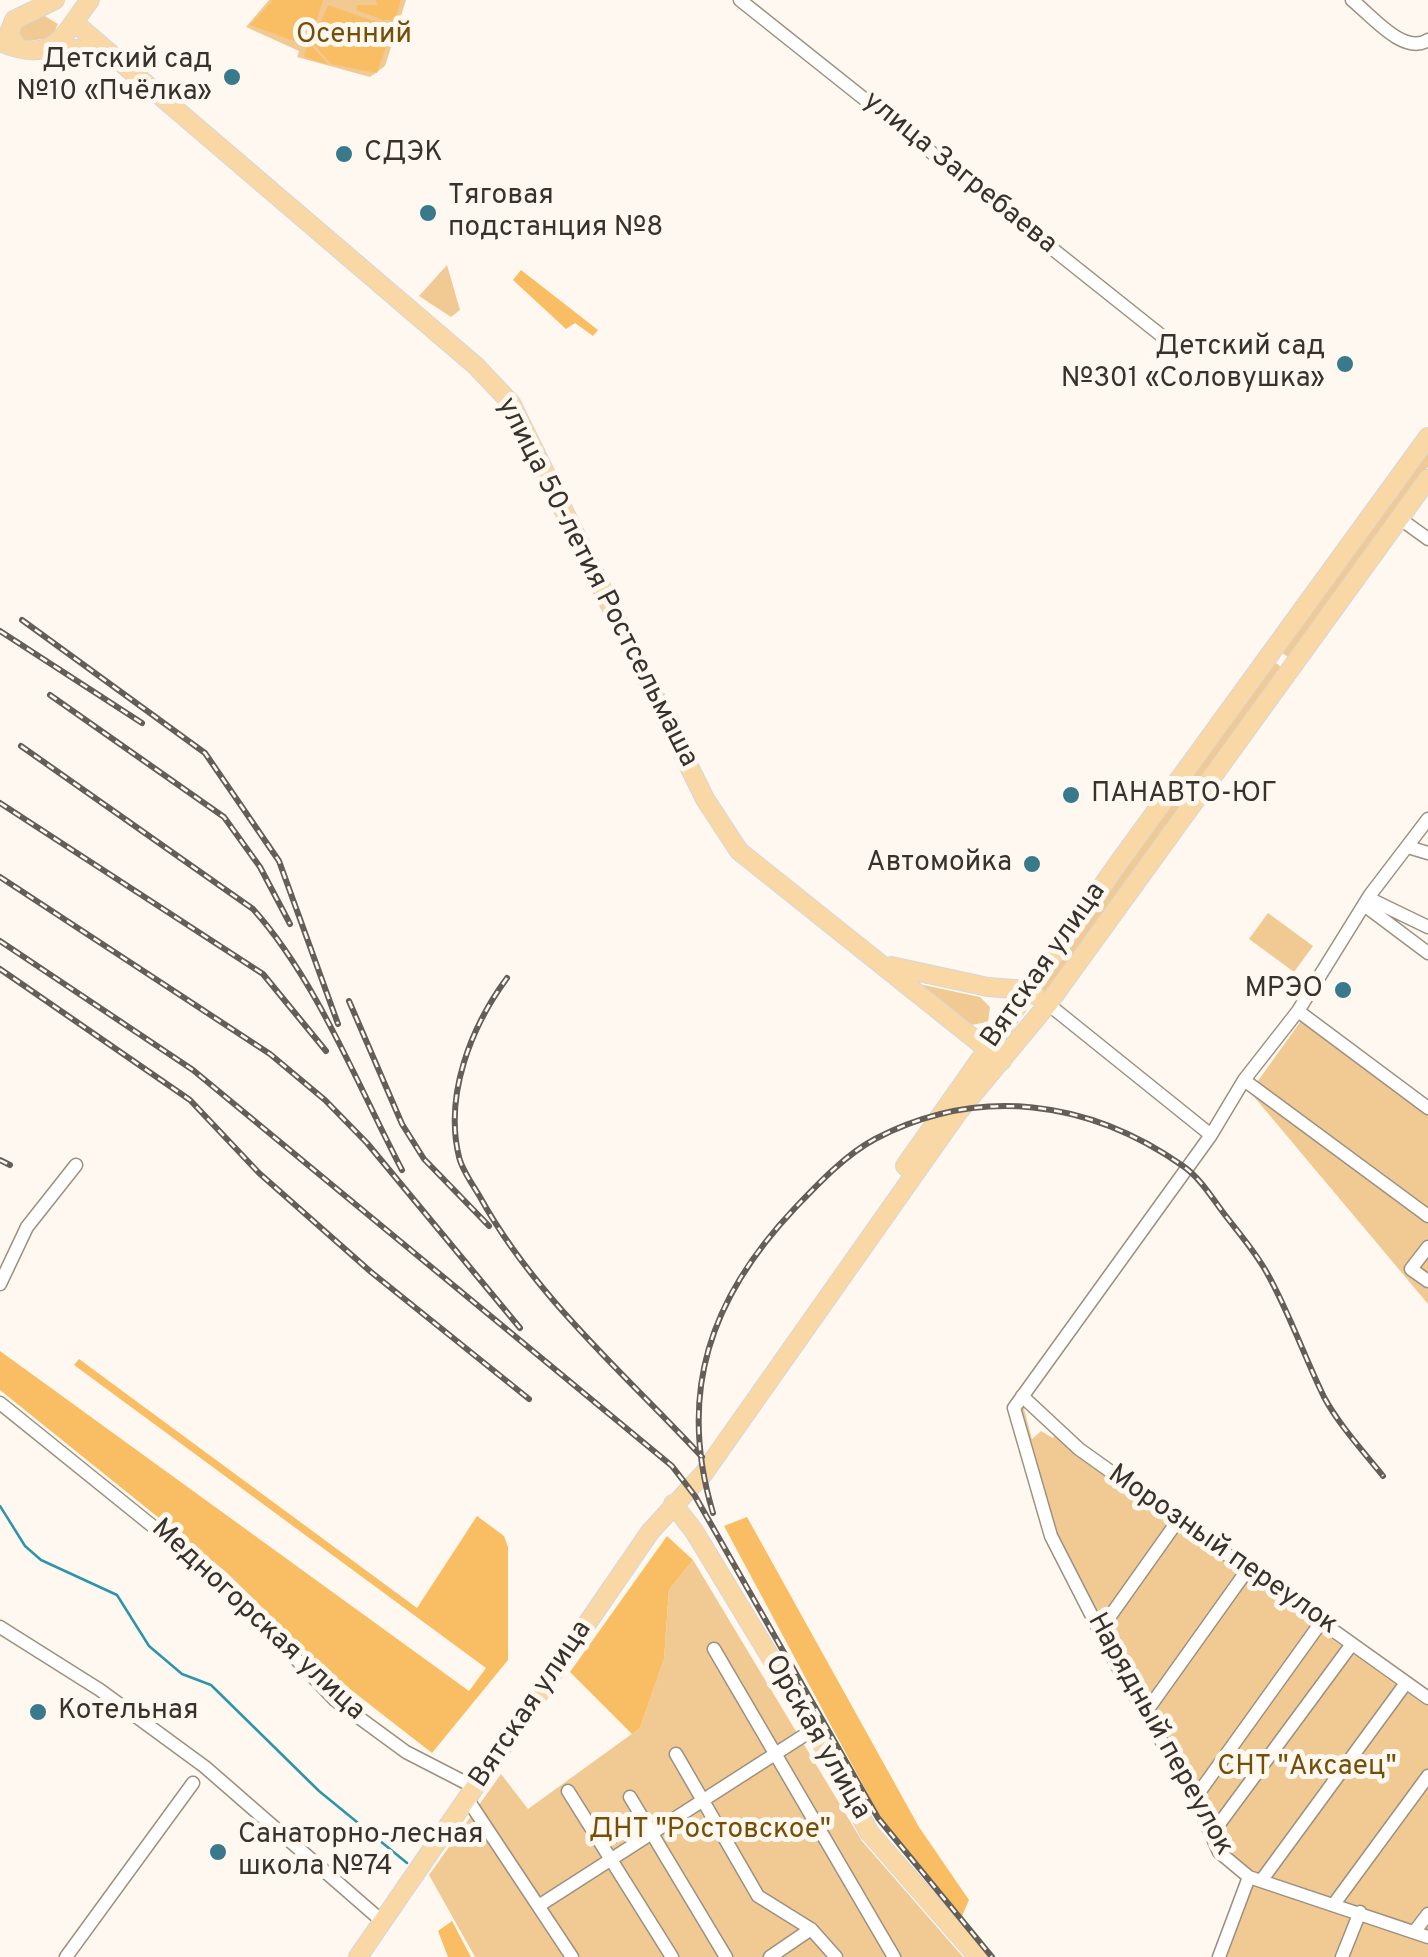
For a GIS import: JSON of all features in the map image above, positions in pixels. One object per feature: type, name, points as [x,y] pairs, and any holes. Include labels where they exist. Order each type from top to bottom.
[{"type":"main road","points":[[54,45],[90,0]]},
{"type":"main road","points":[[52,2],[9,14],[9,45],[32,51],[54,45],[115,56]]},
{"type":"main road","name":"улица 50-летия Ростсельмаша","points":[[52,2],[63,6],[115,56],[476,366],[511,404],[722,828],[739,852],[1002,1061]]},
{"type":"main road","name":"Вятская улица","points":[[358,1957],[1006,1019],[1428,437]]},
{"type":"main road","name":"Вятская улица","points":[[673,1504],[704,1472],[960,1110],[1048,1004],[1428,479]]},
{"type":"main road","points":[[1271,650],[1277,662],[1292,664]]},
{"type":"main road","points":[[881,963],[988,987],[1028,990],[1048,1004]]},
{"type":"main road","points":[[988,987],[1015,1044]]},
{"type":"main road","name":"Орская улица","points":[[673,1504],[694,1531],[814,1729],[869,1832],[978,1957]]},
{"type":"street","name":"улица Загребаева","points":[[740,0],[1177,348]]},
{"type":"street","points":[[1352,0],[1405,43],[1426,42]]},
{"type":"street","points":[[1399,518],[1428,539]]},
{"type":"street","points":[[1018,1402],[1211,1134],[1244,1080],[1298,1011],[1366,902],[1428,819]]},
{"type":"street","points":[[1408,847],[1428,853]]},
{"type":"street","points":[[1366,902],[1428,927]]},
{"type":"street","points":[[1366,902],[1428,952]]},
{"type":"street","points":[[1048,1004],[1211,1134]]},
{"type":"street","points":[[1298,1011],[1428,1108]]},
{"type":"street","points":[[1244,1080],[1428,1216]]},
{"type":"street","points":[[0,1284],[27,1228],[76,1165]]},
{"type":"street","points":[[1428,1246],[1411,1269],[1428,1281]]},
{"type":"street","name":"Медногорская улица","points":[[0,1402],[228,1587],[335,1700],[472,1794]]},
{"type":"street","name":"Морозный переулок","points":[[1018,1402],[1428,1698]]},
{"type":"street","name":"Нарядный переулок","points":[[1018,1402],[1051,1536],[1195,1798],[1211,1836],[1235,1869],[1421,1934]]},
{"type":"street","points":[[1101,1629],[1179,1519]]},
{"type":"street","points":[[1146,1712],[1248,1569]]},
{"type":"street","points":[[1195,1798],[1322,1621]]},
{"type":"street","points":[[0,1627],[100,1690],[212,1772],[382,1922]]},
{"type":"street","points":[[1211,1836],[1352,1644]]},
{"type":"street","points":[[714,1649],[894,1957]]},
{"type":"street","points":[[1219,1957],[1255,1879],[1406,1682]]},
{"type":"street","points":[[540,1905],[814,1729]]},
{"type":"street","points":[[676,1754],[758,1896],[811,1929],[836,1957]]},
{"type":"street","points":[[1334,1904],[1428,1776]]},
{"type":"street","points":[[66,1957],[192,1784]]},
{"type":"street","points":[[568,1791],[672,1957]]},
{"type":"street","points":[[472,1794],[572,1957]]},
{"type":"street","points":[[630,1797],[726,1957]]},
{"type":"street","points":[[1342,1957],[1360,1912]]},
{"type":"street","points":[[1421,1934],[1428,1914]]},
{"type":"street","points":[[773,1956],[811,1929]]},
{"type":"green space","name":"Осенний","points":[[269,0],[406,0],[385,66],[370,77],[297,57],[299,51],[246,27]]},
{"type":"green space","points":[[273,0],[323,0],[316,23],[301,34],[329,65],[304,57],[307,46],[250,25]]},
{"type":"green space","points":[[376,0],[401,0],[395,20],[356,10],[357,5],[377,5]]},
{"type":"green space","points":[[328,5],[382,24],[394,24],[388,44],[384,36],[379,36],[386,47],[377,73],[331,64],[305,34],[320,24]]},
{"type":"green space","points":[[43,15],[58,24],[52,38],[19,42],[15,27]]},
{"type":"green space","points":[[447,265],[460,310],[451,317],[419,296]]},
{"type":"green space","points":[[521,270],[598,330],[593,336],[575,323],[566,329],[513,280]]},
{"type":"green space","points":[[1428,447],[1428,467],[1288,657],[1279,651]]},
{"type":"green space","points":[[1272,660],[1281,667],[1052,990],[1041,993],[1039,984]]},
{"type":"green space","points":[[1268,913],[1313,946],[1294,972],[1249,939]]},
{"type":"green space","points":[[919,984],[980,997],[990,1007],[988,1022],[971,1025]]},
{"type":"green space","points":[[1303,1018],[1428,1110],[1428,1304],[1250,1092]]},
{"type":"green space","points":[[0,1351],[469,1691],[486,1668],[74,1365],[79,1359],[417,1608],[477,1516],[504,1536],[508,1547],[508,1660],[432,1753],[328,1672],[226,1572],[0,1390]]},
{"type":"green space","name":"СНТ \"Аксаец\"","points":[[1022,1401],[1032,1439],[1041,1431],[1053,1438],[1056,1433],[1428,1706],[1428,1957],[1221,1957],[1244,1884],[1218,1856],[1064,1567],[1016,1409]]},
{"type":"green space","points":[[747,1517],[919,1827],[969,1900],[962,1916],[879,1815],[724,1526]]},
{"type":"green space","points":[[667,1536],[693,1560],[669,1590],[664,1659],[640,1728],[632,1734],[570,1672]]},
{"type":"green space","name":"ДНТ \"Ростовское\"","points":[[693,1560],[862,1841],[963,1957],[475,1957],[429,1875],[501,1774],[528,1809],[640,1728],[664,1659],[669,1590]]},
{"type":"green space","points":[[452,1921],[471,1957],[448,1957],[438,1931]]},
{"type":"waterway","points":[[0,1506],[25,1546],[41,1560],[117,1595],[149,1646],[182,1674],[211,1685],[319,1791],[407,1863]]},
{"type":"railway","points":[[22,620],[205,753],[279,861],[338,1024]]},
{"type":"railway","points":[[0,631],[142,723]]},
{"type":"railway","points":[[50,695],[224,817],[260,867],[290,924]]},
{"type":"railway","points":[[21,746],[253,909],[316,1000],[402,1170]]},
{"type":"railway","points":[[0,803],[263,974],[326,1051]]},
{"type":"railway","points":[[0,877],[270,1054],[325,1100],[367,1143],[520,1328]]},
{"type":"railway","points":[[0,941],[193,1070],[672,1466],[695,1496],[878,1818],[992,1957]]},
{"type":"railway","points":[[0,969],[190,1100],[259,1173],[371,1272],[529,1399]]},
{"type":"railway","points":[[507,978],[472,1040],[458,1086],[455,1134],[460,1162],[502,1233],[554,1301],[702,1457]]},
{"type":"railway","points":[[349,1001],[402,1124],[424,1159],[489,1226]]},
{"type":"railway","points":[[713,1513],[703,1469],[701,1387],[722,1312],[741,1277],[795,1208],[853,1153],[914,1122],[993,1106],[1072,1114],[1110,1126],[1147,1144],[1194,1176],[1262,1265],[1324,1397],[1383,1476]]},
{"type":"railway","points":[[0,1160],[10,1165]]},
{"type":"place","name":"Детский сад №10 «Пчёлка»","points":[[232,77]]},
{"type":"place","name":"СДЭК","points":[[344,154]]},
{"type":"place","name":"Тяговая подстанция №8","points":[[428,213]]},
{"type":"place","name":"Детский сад №301 «Соловушка»","points":[[1345,364]]},
{"type":"place","name":"ПАНАВТО-ЮГ","points":[[1071,795]]},
{"type":"place","name":"Автомойка","points":[[1032,864]]},
{"type":"place","name":"МРЭО","points":[[1343,990]]},
{"type":"place","name":"Котельная","points":[[38,1712]]},
{"type":"place","name":"Санаторно-лесная школа №74","points":[[218,1852]]}]
